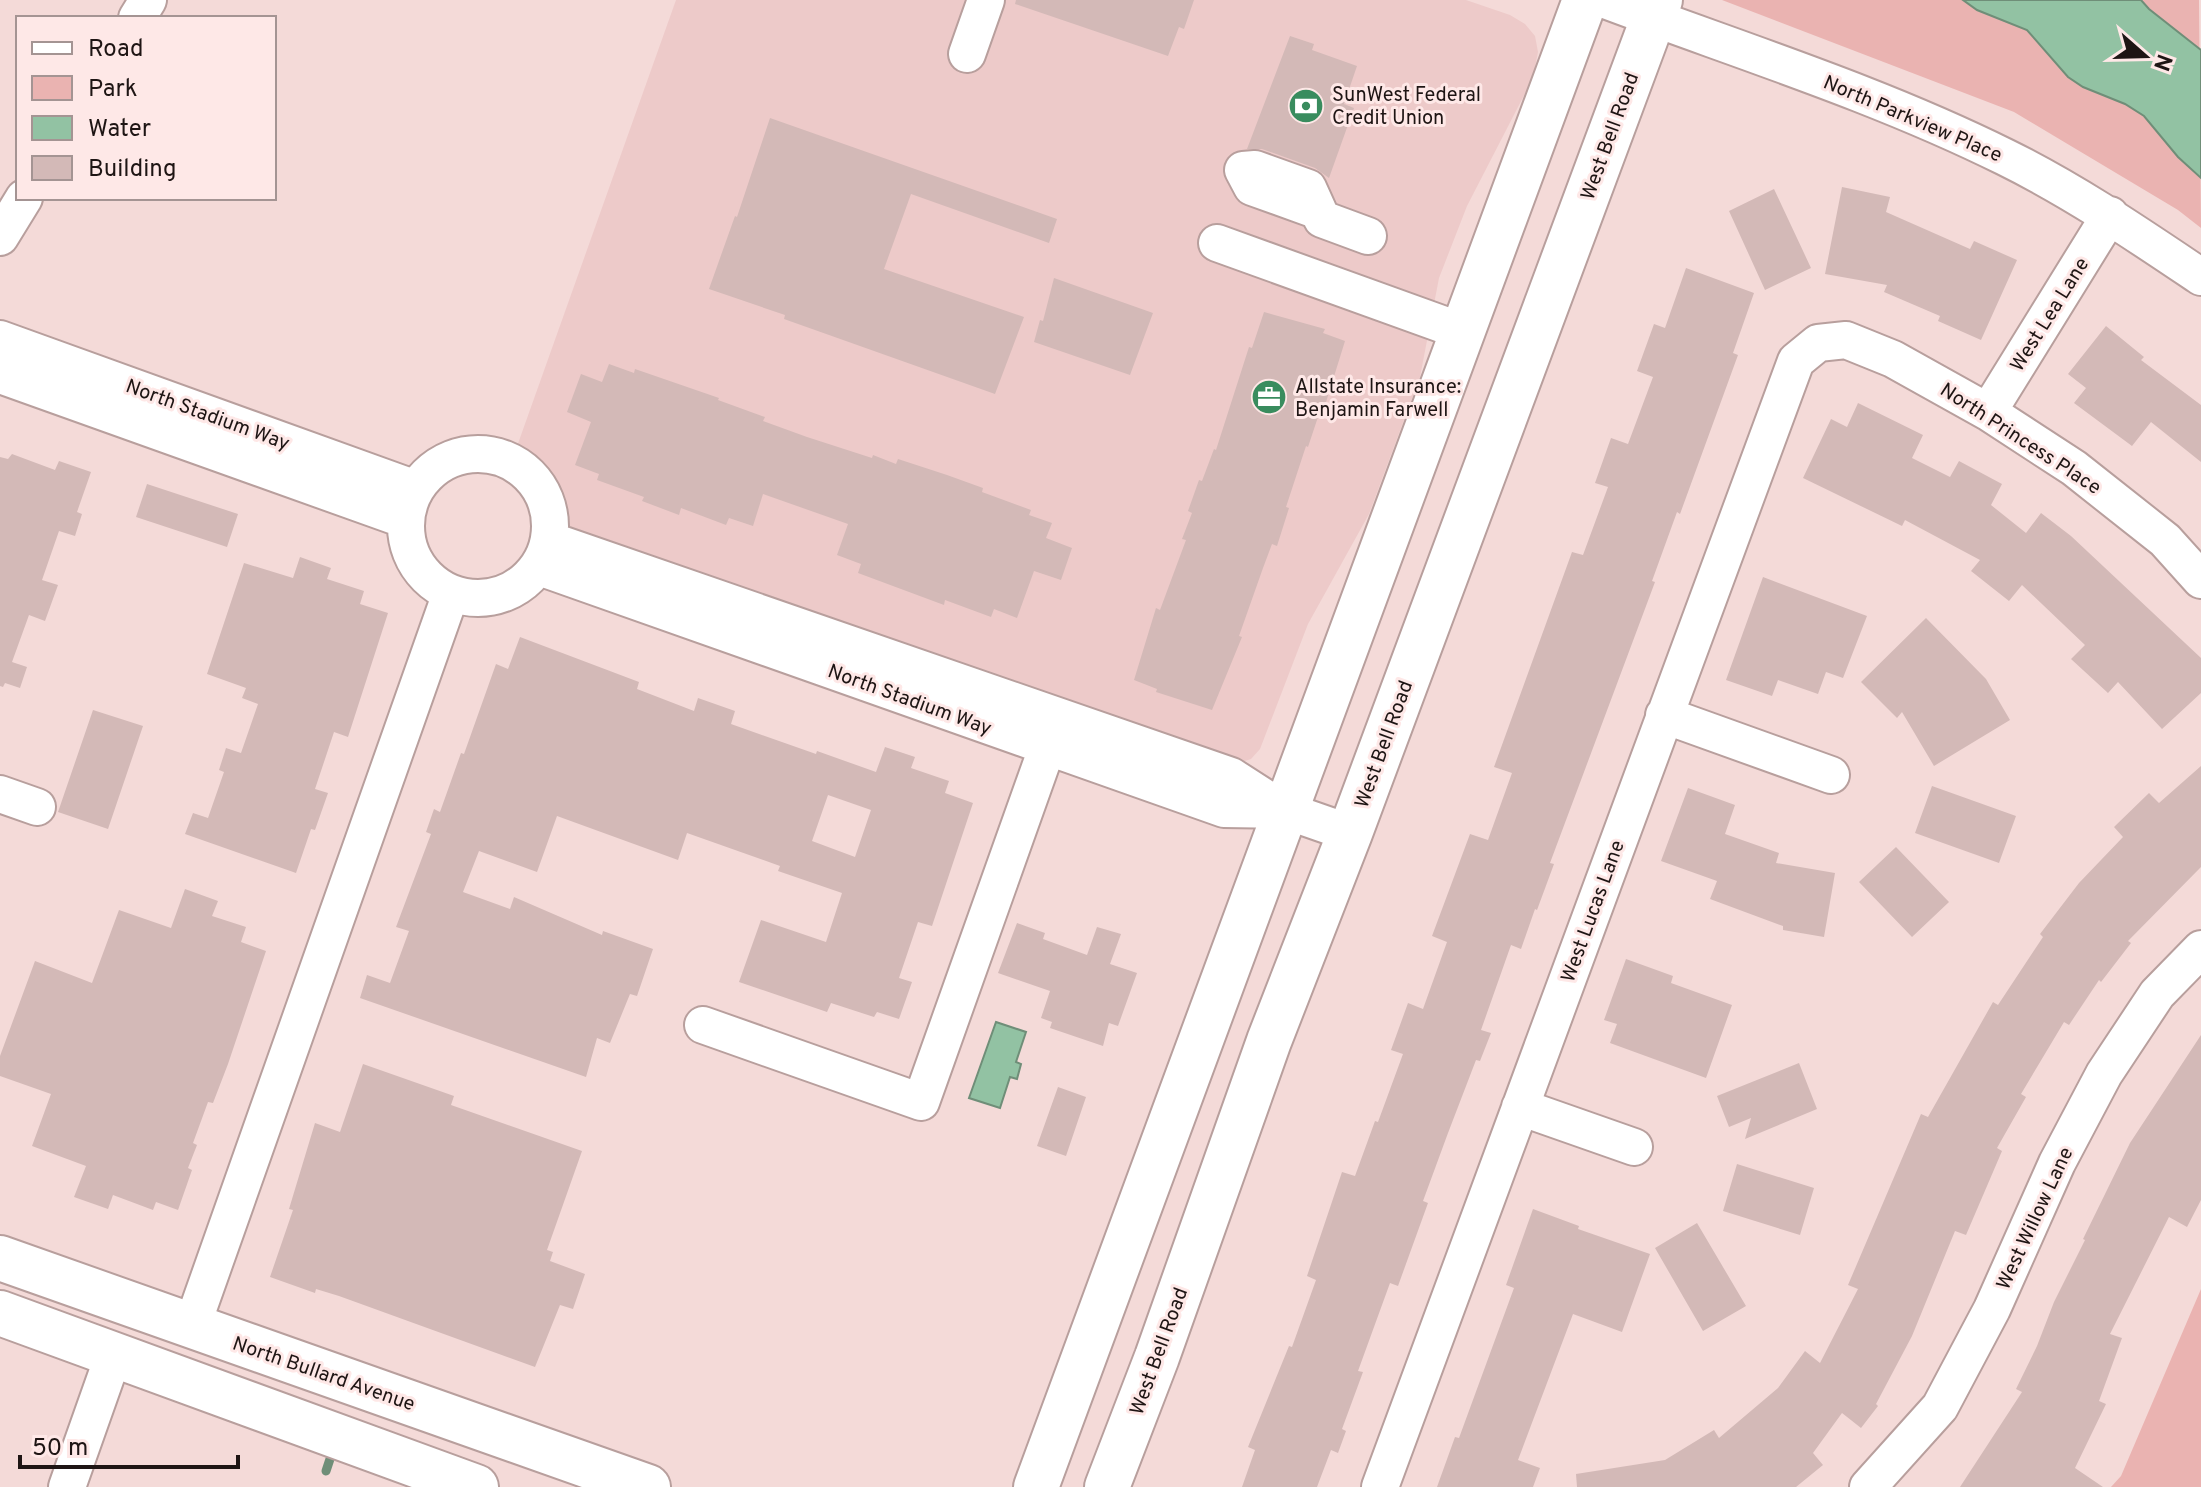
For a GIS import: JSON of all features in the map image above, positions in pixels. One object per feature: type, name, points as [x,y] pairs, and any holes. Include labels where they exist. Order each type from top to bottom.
[{"type":"main road","points":[[1036,1487],[1585,0]]},
{"type":"main road","name":"West Bell Road","points":[[1107,1487],[1157,1357],[1269,1041],[1350,833],[1657,9]]},
{"type":"main road","name":"North Bullard Avenue","points":[[0,1258],[648,1487]]},
{"type":"main road","points":[[0,1313],[476,1487]]},
{"type":"street","points":[[967,54],[986,0]]},
{"type":"street","name":"North Parkview Place","points":[[1605,0],[1657,9],[2004,157],[2110,215],[2201,277]]},
{"type":"street","points":[[1243,170],[1255,169],[1308,188],[1322,219],[1368,236]]},
{"type":"street","points":[[0,237],[23,200]]},
{"type":"street","name":"West Lea Lane","points":[[1988,412],[2110,215]]},
{"type":"street","points":[[1217,243],[1461,331]]},
{"type":"street","name":"North Stadium Way","points":[[0,339],[411,504]]},
{"type":"street","name":"North Princess Place","points":[[1818,343],[1846,340],[1882,354],[1988,412],[2074,468],[2165,540],[2201,580]]},
{"type":"street","name":"West Lucas Lane","points":[[1380,1487],[1796,361],[1818,343]]},
{"type":"street","name":"North Stadium Way","points":[[0,375],[411,504]]},
{"type":"street","points":[[472,454],[495,456],[512,462],[539,487],[547,504],[550,522],[544,554],[523,583],[502,595],[478,599],[451,593],[433,584],[417,566],[408,544],[411,504],[431,472],[450,460],[472,454]]},
{"type":"street","name":"North Stadium Way","points":[[544,554],[1231,776],[1284,810],[1350,833]]},
{"type":"street","name":"North Stadium Way","points":[[544,554],[1047,748],[1224,809],[1284,810]]},
{"type":"street","points":[[192,1326],[451,593]]},
{"type":"street","points":[[1664,715],[1831,775]]},
{"type":"street","points":[[703,1025],[921,1102],[1047,748]]},
{"type":"street","points":[[0,794],[37,807]]},
{"type":"street","name":"West Willow Lane","points":[[1868,1487],[1940,1407],[1992,1309],[2057,1163],[2104,1074],[2157,994],[2201,949]]},
{"type":"street","points":[[1520,1107],[1634,1147]]},
{"type":"street","points":[[67,1487],[114,1354]]},
{"type":"shaded area","points":[[676,0],[1466,0],[1510,15],[1525,24],[1535,36],[1538,52],[1533,78],[1467,206],[1439,278],[1420,377],[1369,514],[1308,624],[1260,749],[1251,759],[1235,764],[1098,716],[1032,687],[566,532],[559,506],[541,471],[515,452]]},
{"type":"green space","points":[[1722,0],[2199,0],[2201,228],[2178,210],[2014,112]]},
{"type":"green space","points":[[2201,1289],[2201,1487],[2111,1487],[2121,1476]]},
{"type":"water","points":[[1963,0],[2141,0],[2201,50],[2201,178],[2178,157],[2144,116],[2068,77],[2027,30],[1977,10]]},
{"type":"water","points":[[996,1022],[1026,1032],[1016,1062],[1021,1064],[1017,1079],[1010,1077],[1000,1108],[969,1098]]},
{"type":"building","points":[[1016,0],[1194,0],[1184,29],[1179,27],[1168,56],[1015,4]]},
{"type":"building","name":"SunWest Federal Credit Union","points":[[1290,36],[1314,44],[1312,50],[1357,66],[1344,104],[1354,108],[1329,178],[1315,168],[1262,149],[1247,149]]},
{"type":"building","points":[[770,118],[1057,219],[1049,243],[911,194],[884,269],[1024,317],[995,394],[709,289]]},
{"type":"building","points":[[1842,187],[1890,197],[1886,212],[1970,249],[1974,241],[2017,260],[1981,340],[1938,321],[1940,316],[1884,292],[1887,285],[1825,274]]},
{"type":"building","points":[[1774,189],[1811,268],[1765,290],[1729,211]]},
{"type":"building","points":[[1686,268],[1754,293],[1733,353],[1738,355],[1680,514],[1677,512],[1652,581],[1655,582],[1550,863],[1554,864],[1521,949],[1511,945],[1481,1030],[1491,1033],[1480,1061],[1476,1060],[1423,1201],[1428,1203],[1398,1286],[1390,1283],[1358,1371],[1363,1372],[1342,1429],[1346,1431],[1338,1453],[1331,1450],[1317,1487],[1242,1487],[1255,1450],[1248,1447],[1289,1346],[1292,1347],[1316,1280],[1307,1276],[1342,1172],[1355,1176],[1375,1121],[1378,1122],[1403,1054],[1391,1050],[1408,1003],[1423,1009],[1447,942],[1432,936],[1470,834],[1488,840],[1512,773],[1494,767],[1572,552],[1583,555],[1608,487],[1595,483],[1611,438],[1628,444],[1653,377],[1637,371],[1654,324],[1665,328]]},
{"type":"building","points":[[1054,278],[1153,313],[1130,375],[1034,342]]},
{"type":"building","points":[[1264,312],[1325,329],[1323,333],[1345,341],[1322,415],[1319,414],[1306,446],[1277,546],[1272,544],[1239,636],[1242,637],[1212,710],[1156,692],[1157,689],[1134,680],[1156,608],[1160,610],[1186,540],[1182,539],[1192,513],[1188,511],[1199,480],[1202,481],[1216,450],[1249,347],[1252,348]]},
{"type":"building","points":[[2106,326],[2144,357],[2141,360],[2201,405],[2201,462],[2151,422],[2132,446],[2074,403],[2086,388],[2068,374]]},
{"type":"building","points":[[609,364],[634,373],[635,369],[719,398],[765,417],[763,421],[807,437],[872,458],[873,455],[896,464],[898,459],[947,475],[1031,510],[1029,515],[1052,523],[1046,538],[1072,548],[1061,580],[1034,571],[1017,618],[994,609],[991,617],[945,600],[944,605],[858,573],[861,564],[837,555],[848,524],[763,494],[753,526],[729,518],[726,525],[681,508],[679,515],[642,501],[644,497],[597,480],[599,474],[575,465],[591,422],[567,412],[581,374],[602,382]]},
{"type":"building","points":[[1858,403],[1923,435],[1912,458],[1950,477],[1959,461],[2002,484],[1991,505],[2026,533],[2041,513],[2071,536],[2201,658],[2201,693],[2162,729],[2118,682],[2108,693],[2071,659],[2085,645],[2022,585],[2009,601],[1971,571],[1980,560],[1905,520],[1902,526],[1803,478],[1831,419],[1847,427]]},
{"type":"building","points":[[12,454],[55,470],[59,461],[91,472],[77,512],[82,514],[75,536],[59,531],[42,580],[58,585],[45,621],[29,615],[12,662],[27,667],[20,688],[5,683],[3,687],[0,686],[0,457],[8,459]]},
{"type":"building","points":[[147,484],[238,514],[227,547],[136,517]]},
{"type":"building","points":[[300,557],[331,568],[327,579],[364,591],[360,604],[388,613],[348,737],[334,732],[315,789],[328,793],[315,830],[311,829],[296,873],[185,834],[193,813],[208,818],[224,772],[219,770],[226,748],[241,753],[258,704],[242,698],[246,688],[207,674],[244,563],[293,578]]},
{"type":"building","points":[[1763,577],[1867,616],[1843,678],[1826,672],[1818,694],[1778,680],[1772,696],[1726,680]]},
{"type":"building","points":[[1926,618],[1986,679],[2010,720],[1934,766],[1902,712],[1897,718],[1861,682]]},
{"type":"building","points":[[520,637],[639,682],[637,689],[694,711],[698,698],[735,711],[731,724],[816,754],[817,751],[876,772],[885,747],[915,757],[911,768],[949,781],[945,793],[973,803],[932,926],[918,922],[899,978],[912,982],[899,1019],[877,1012],[874,1017],[831,1003],[827,1012],[739,982],[761,920],[826,942],[842,893],[778,871],[780,866],[687,833],[678,860],[557,816],[537,872],[479,851],[463,892],[510,909],[514,897],[602,935],[603,931],[653,949],[637,996],[630,994],[610,1043],[597,1038],[586,1077],[360,998],[367,975],[390,983],[409,931],[396,927],[431,834],[426,832],[434,809],[440,812],[496,664],[508,669]],"holes":[[[828,795],[871,810],[855,857],[812,841]]]},
{"type":"building","points":[[93,710],[143,726],[108,829],[58,812]]},
{"type":"building","points":[[2201,766],[2201,867],[2128,941],[2131,943],[2101,982],[2099,980],[2069,1025],[2064,1022],[2021,1094],[2026,1097],[1997,1148],[2002,1151],[1966,1235],[1955,1231],[1912,1336],[1876,1404],[1878,1406],[1861,1428],[1842,1413],[1813,1453],[1823,1465],[1796,1487],[1577,1487],[1576,1474],[1665,1460],[1714,1430],[1719,1438],[1778,1388],[1805,1351],[1820,1363],[1858,1289],[1848,1285],[1921,1114],[1928,1117],[1993,1002],[1998,1005],[2043,937],[2040,934],[2079,883],[2123,837],[2114,827],[2149,793],[2159,803]]},
{"type":"building","points":[[1932,786],[2016,816],[1999,863],[1915,833]]},
{"type":"building","points":[[1688,788],[1735,805],[1725,834],[1779,853],[1776,863],[1835,873],[1824,937],[1783,930],[1783,926],[1710,899],[1717,881],[1661,861]]},
{"type":"building","points":[[1896,847],[1949,902],[1912,937],[1859,882]]},
{"type":"building","points":[[185,889],[218,901],[212,916],[246,927],[241,942],[266,951],[228,1064],[213,1103],[208,1102],[193,1143],[197,1145],[188,1168],[192,1170],[178,1210],[156,1202],[153,1210],[113,1195],[108,1209],[74,1197],[86,1166],[32,1146],[51,1094],[0,1076],[0,1056],[35,961],[92,983],[119,910],[171,928]]},
{"type":"building","points":[[1017,923],[1045,933],[1043,939],[1087,955],[1097,927],[1121,934],[1110,964],[1137,973],[1118,1026],[1109,1023],[1103,1046],[1050,1028],[1052,1022],[1041,1018],[1050,991],[998,973]]},
{"type":"building","points":[[1626,959],[1673,976],[1671,983],[1732,1005],[1706,1078],[1610,1043],[1617,1024],[1604,1020]]},
{"type":"building","points":[[2201,1035],[2201,1200],[2187,1227],[2169,1217],[2110,1334],[2122,1338],[2099,1401],[2106,1404],[2075,1468],[2103,1487],[1960,1487],[2022,1392],[2016,1389],[2130,1143]]},
{"type":"building","points":[[1799,1063],[1817,1109],[1745,1139],[1751,1118],[1729,1127],[1717,1096]]},
{"type":"building","points":[[363,1064],[454,1096],[451,1105],[582,1151],[547,1250],[553,1252],[550,1261],[585,1274],[573,1309],[560,1305],[535,1367],[339,1296],[316,1289],[315,1293],[270,1277],[293,1210],[289,1209],[315,1123],[340,1132]]},
{"type":"building","points":[[1058,1087],[1086,1097],[1066,1156],[1037,1146]]},
{"type":"building","points":[[1737,1164],[1814,1188],[1800,1235],[1723,1211]]},
{"type":"building","points":[[1533,1209],[1579,1226],[1578,1229],[1650,1254],[1622,1332],[1573,1314],[1518,1460],[1540,1468],[1533,1487],[1437,1487],[1455,1437],[1459,1438],[1514,1288],[1506,1285]]},
{"type":"building","points":[[1697,1223],[1746,1306],[1703,1331],[1655,1248]]},
{"type":"waterway","points":[[326,1471],[331,1456]]},
{"type":"place","name":"SunWest Federal Credit Union","points":[[1306,106]]},
{"type":"place","name":"Allstate Insurance: Benjamin Farwell","points":[[1269,397]]}]
